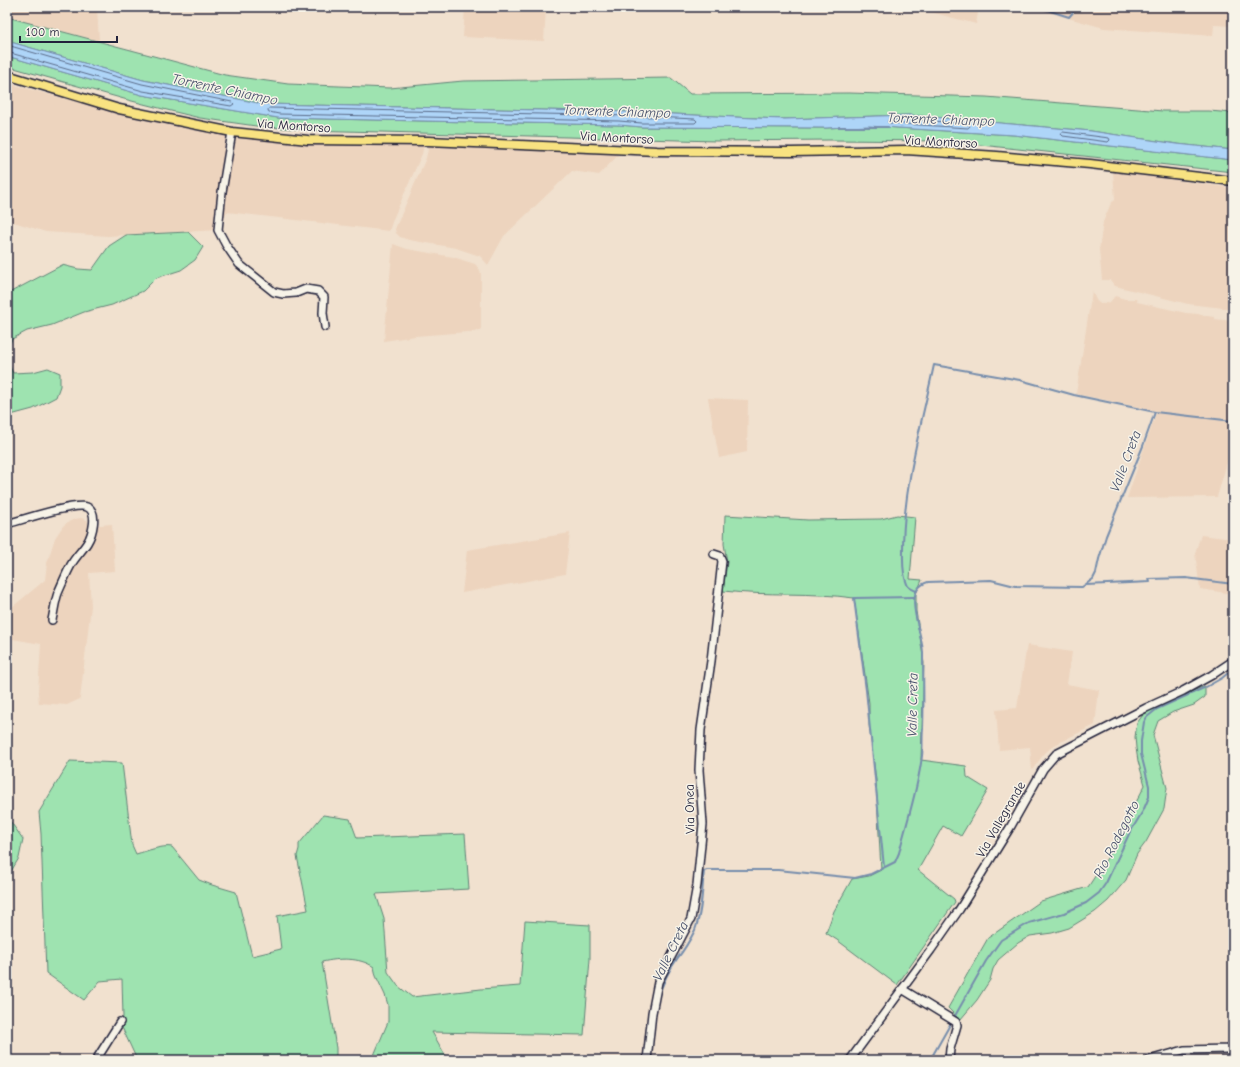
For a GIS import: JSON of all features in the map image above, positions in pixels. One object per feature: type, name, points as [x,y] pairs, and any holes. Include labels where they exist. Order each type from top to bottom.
[{"type":"main road","name":"Via Montorso","points":[[7,75],[119,109],[232,132],[308,140],[435,141],[658,151],[791,152],[906,150],[1067,162],[1233,181]]},
{"type":"street","points":[[232,132],[222,192],[218,230],[239,264],[274,292],[283,294],[306,289],[318,291],[324,297],[323,312],[325,328]]},
{"type":"street","points":[[7,524],[46,513],[81,506],[88,507],[92,512],[94,518],[93,526],[88,542],[68,570],[57,596],[52,620]]},
{"type":"street","name":"Via Onea","points":[[647,1060],[652,1013],[658,982],[691,920],[698,885],[703,824],[700,770],[701,730],[711,662],[722,561],[720,556],[714,554]]},
{"type":"street","name":"Via Vallegrande","points":[[850,1060],[959,910],[1008,832],[1043,769],[1056,754],[1146,708],[1183,691],[1212,675],[1233,660]]},
{"type":"street","points":[[902,989],[953,1020],[957,1025],[950,1049],[949,1060]]},
{"type":"street","points":[[96,1060],[120,1022]]},
{"type":"street","points":[[1149,1060],[1184,1050],[1229,1049],[1233,1046]]},
{"type":"shaded area","points":[[7,7],[97,7],[99,41],[7,17]]},
{"type":"shaded area","points":[[465,7],[546,7],[544,41],[463,37]]},
{"type":"shaded area","points":[[912,7],[979,7],[976,24]]},
{"type":"shaded area","points":[[1029,7],[1233,7],[1233,26],[1214,25],[1213,36],[1104,28]]},
{"type":"shaded area","points":[[7,83],[85,104],[195,130],[223,134],[424,144],[422,154],[389,231],[227,212],[219,230],[108,236],[46,232],[7,220]]},
{"type":"shaded area","points":[[429,145],[621,152],[599,175],[572,171],[504,236],[488,265],[480,256],[456,248],[409,240],[400,237],[396,233],[395,229],[426,158]]},
{"type":"shaded area","points":[[1113,171],[1233,188],[1233,309],[1188,304],[1115,286],[1110,280],[1102,280],[1099,250],[1103,222],[1111,203],[1115,200]]},
{"type":"shaded area","points":[[393,244],[407,249],[453,257],[475,264],[480,270],[481,274],[481,331],[415,336],[384,341]]},
{"type":"shaded area","points":[[1092,291],[1096,300],[1102,304],[1110,302],[1115,296],[1125,299],[1136,299],[1137,302],[1186,313],[1214,317],[1214,319],[1233,321],[1233,452],[1230,452],[1217,497],[1127,498],[1157,411],[1076,394]]},
{"type":"shaded area","points":[[708,398],[748,400],[747,452],[719,458]]},
{"type":"shaded area","points":[[81,518],[87,520],[89,526],[112,524],[115,571],[89,573],[91,606],[80,699],[67,705],[39,703],[38,692],[41,644],[7,638],[11,608],[45,580],[47,563],[55,538],[63,526],[68,522]]},
{"type":"shaded area","points":[[570,533],[565,574],[462,593],[467,550]]},
{"type":"shaded area","points":[[1201,535],[1233,539],[1233,594],[1200,589],[1195,553]]},
{"type":"shaded area","points":[[1027,645],[1072,652],[1067,684],[1099,690],[1095,725],[1053,746],[1044,754],[1032,770],[1030,747],[999,750],[996,710],[1017,708]]},
{"type":"green space","points":[[7,17],[225,75],[288,84],[390,88],[463,81],[671,78],[690,94],[849,93],[986,97],[1163,111],[1209,111],[1233,113],[1233,150],[1177,144],[1091,131],[909,115],[785,119],[633,112],[263,104],[143,80],[7,41]]},
{"type":"green space","points":[[7,56],[142,95],[278,118],[619,125],[642,127],[826,128],[869,126],[1014,135],[1233,160],[1233,172],[943,141],[716,141],[307,130],[256,126],[200,118],[124,99],[7,66]]},
{"type":"green space","points":[[188,232],[203,247],[195,260],[181,270],[156,278],[143,291],[112,305],[84,312],[52,325],[27,331],[12,339],[7,349],[7,294],[62,265],[78,269],[92,270],[109,246],[126,235]]},
{"type":"green space","points":[[7,361],[13,373],[33,372],[48,368],[60,373],[60,386],[56,397],[33,409],[7,416]]},
{"type":"green space","points":[[725,515],[808,520],[881,519],[897,515],[915,517],[910,579],[922,580],[916,594],[916,611],[924,663],[921,760],[966,766],[967,777],[988,790],[961,836],[943,826],[918,870],[954,899],[955,902],[897,985],[826,933],[834,911],[852,879],[869,876],[881,870],[876,780],[869,725],[869,703],[854,598],[822,595],[723,591],[727,562],[724,544]]},
{"type":"green space","points":[[1205,686],[1205,697],[1194,705],[1173,712],[1158,721],[1153,735],[1167,788],[1164,809],[1146,842],[1137,854],[1126,880],[1108,901],[1095,912],[1069,928],[1052,933],[1030,936],[1018,943],[998,960],[993,969],[990,980],[977,1000],[960,1020],[948,1008],[988,938],[1041,901],[1088,887],[1109,855],[1145,785],[1138,761],[1135,737],[1137,723],[1145,712]]},
{"type":"green space","points":[[70,761],[122,763],[132,845],[136,854],[159,848],[172,847],[199,880],[236,892],[252,956],[281,949],[277,916],[308,910],[297,856],[299,844],[323,815],[350,819],[357,838],[465,834],[469,889],[376,894],[384,919],[388,972],[398,986],[412,997],[520,986],[525,921],[590,925],[590,959],[584,1035],[432,1032],[449,1060],[372,1060],[388,1022],[388,1005],[376,976],[374,967],[362,961],[342,959],[322,962],[336,1048],[336,1060],[137,1060],[120,1023],[123,1017],[122,979],[100,981],[84,1000],[46,973],[39,812]]},
{"type":"green space","points":[[7,820],[10,821],[23,839],[19,858],[7,878]]},
{"type":"water","points":[[7,41],[143,80],[263,104],[633,112],[785,119],[909,115],[1091,131],[1177,144],[1233,150],[1233,160],[1014,135],[869,126],[826,128],[642,127],[619,125],[278,118],[142,95],[7,56]]},
{"type":"waterway","points":[[1038,7],[1069,17],[1076,7]]},
{"type":"waterway","name":"Torrente Chiampo","points":[[839,127],[888,127]]},
{"type":"waterway","points":[[916,591],[908,586],[904,576],[904,527],[909,481],[934,365],[1020,380],[1074,395],[1155,412],[1233,421]]},
{"type":"waterway","name":"Valle Creta","points":[[658,998],[674,963],[687,945],[695,930],[700,908],[704,871],[778,870],[855,878],[871,874],[895,862],[899,853],[915,793],[922,753],[923,653],[915,613],[915,594],[920,587],[928,582],[991,580],[1015,586],[1082,587],[1093,579],[1106,536],[1143,446],[1155,412]]},
{"type":"waterway","points":[[1086,585],[1150,582],[1149,579],[1186,578],[1233,584]]},
{"type":"waterway","points":[[884,867],[866,690],[854,598],[914,597]]},
{"type":"waterway","name":"Rio Rodegotto","points":[[930,1060],[986,961],[1001,940],[1029,923],[1064,913],[1086,903],[1099,893],[1106,883],[1129,834],[1143,811],[1149,797],[1149,786],[1141,754],[1141,741],[1144,722],[1147,717],[1157,709],[1206,687],[1222,678],[1233,669]]}]
